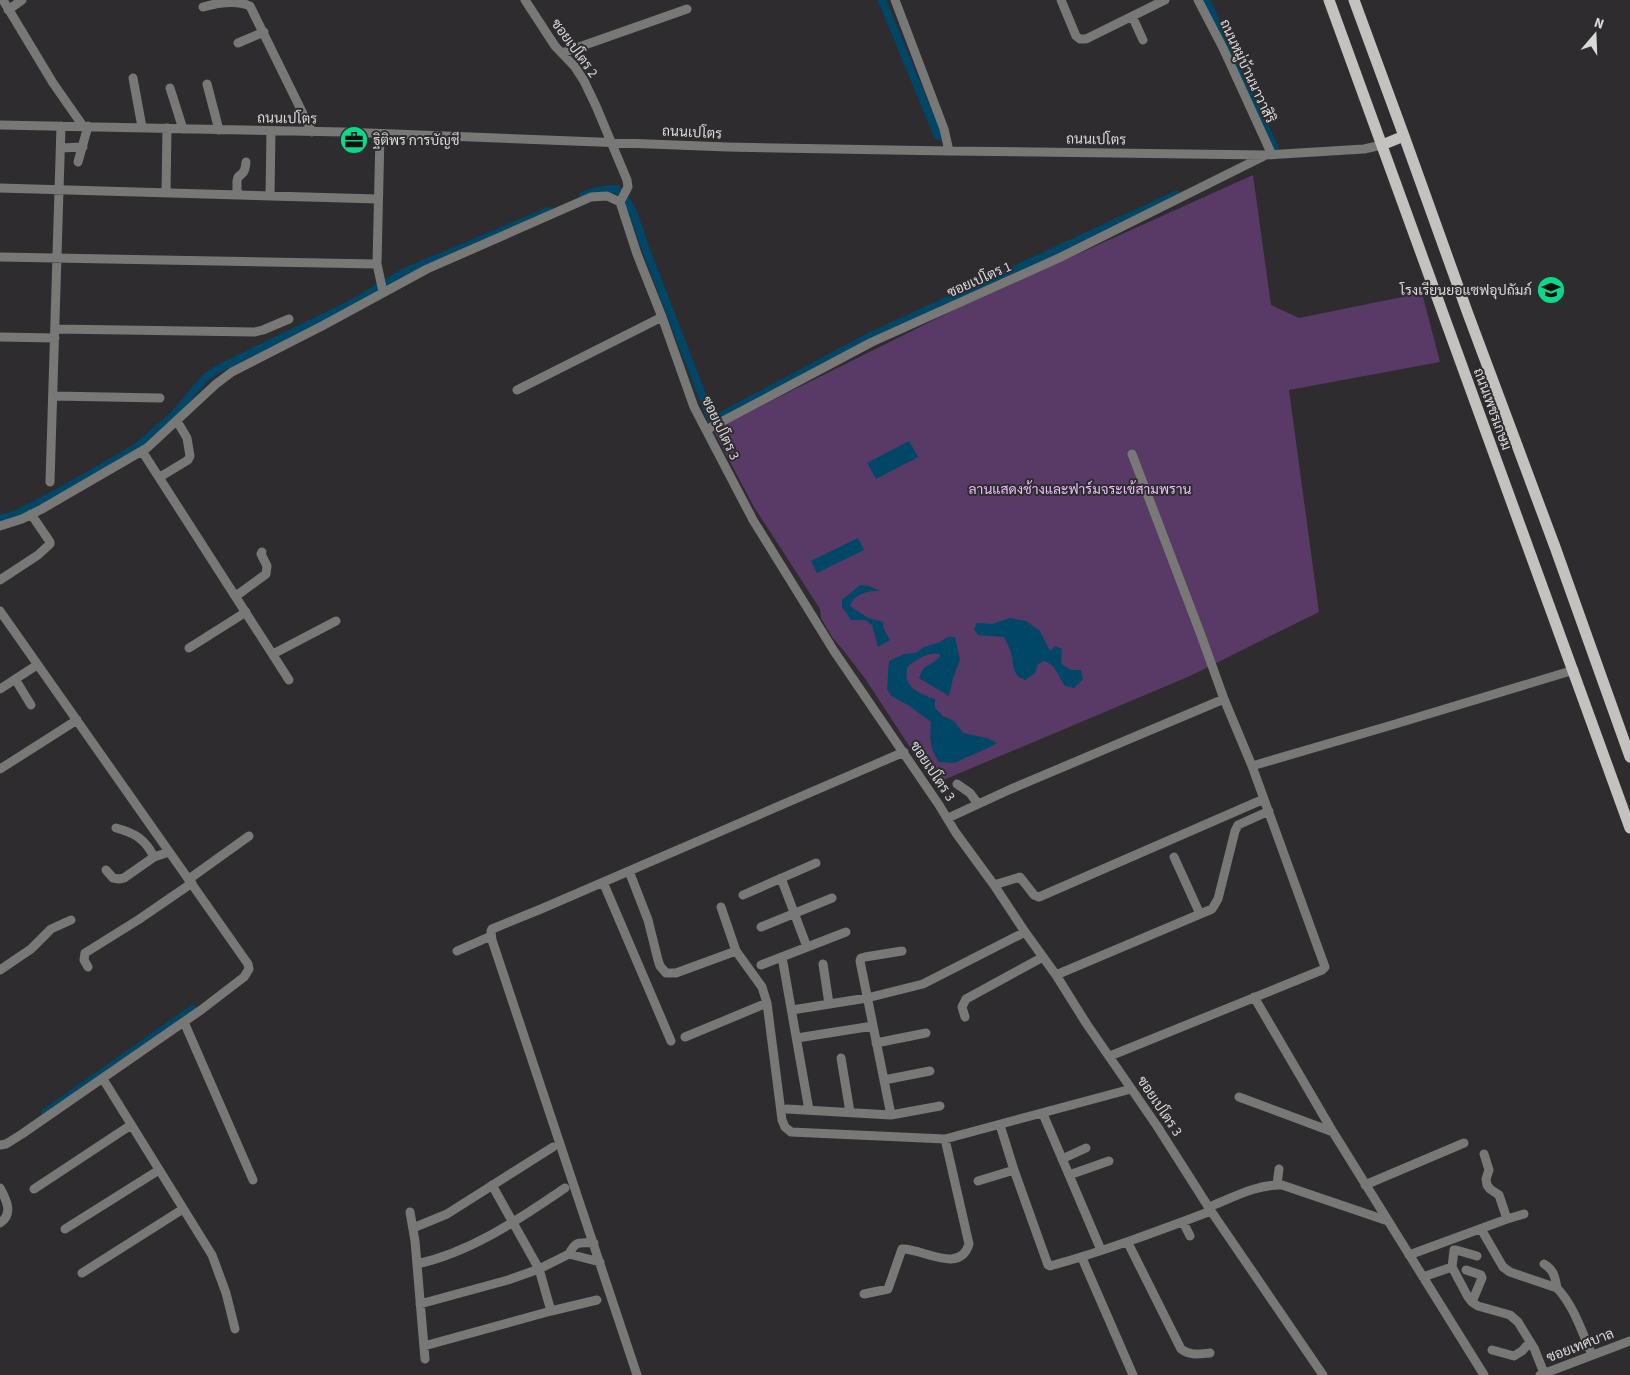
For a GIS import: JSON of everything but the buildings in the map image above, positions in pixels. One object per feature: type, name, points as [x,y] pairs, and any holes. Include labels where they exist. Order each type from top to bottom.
[{"type":"main road","name":"ถนนเพชรเกษม","points":[[1329,0],[1464,376],[1574,670],[1630,828]]},
{"type":"main road","name":"ถนนเพชรเกษม","points":[[1354,0],[1630,757]]},
{"type":"main road","points":[[1382,145],[1404,136]]},
{"type":"street","points":[[3,0],[54,84],[86,126],[83,147],[78,162]]},
{"type":"street","points":[[8,10],[22,0]]},
{"type":"street","name":"ซอยเปโตร 2","points":[[525,0],[555,46],[575,67],[584,81],[611,142]]},
{"type":"street","points":[[895,0],[944,129],[948,151]]},
{"type":"street","points":[[1061,0],[1076,36],[1080,39],[1086,39],[1165,0]]},
{"type":"street","name":"ถนนหมู่บ้านนาวาสิริ","points":[[1198,0],[1223,48],[1265,155]]},
{"type":"street","points":[[203,8],[216,3],[232,2],[247,4],[253,10],[312,132]]},
{"type":"street","points":[[562,53],[687,9]]},
{"type":"street","points":[[1132,16],[1143,40]]},
{"type":"street","points":[[238,43],[264,32]]},
{"type":"street","points":[[133,78],[142,128]]},
{"type":"street","points":[[207,84],[219,130]]},
{"type":"street","points":[[170,88],[182,129]]},
{"type":"street","name":"ถนนเปโตร","points":[[0,125],[380,134],[727,147],[948,151],[1265,155],[1364,149],[1382,145]]},
{"type":"street","points":[[50,482],[61,126]]},
{"type":"street","points":[[166,193],[167,128]]},
{"type":"street","points":[[270,196],[271,131]]},
{"type":"street","points":[[380,134],[377,264],[381,286]]},
{"type":"street","points":[[0,526],[22,519],[142,451],[156,441],[216,384],[232,372],[322,326],[381,286],[590,198],[607,196],[622,200],[628,188],[625,174],[611,142]]},
{"type":"street","points":[[61,148],[83,147]]},
{"type":"street","name":"ซอยเปโตร 1","points":[[706,430],[872,342],[1058,258],[1265,155]]},
{"type":"street","points":[[238,195],[237,181],[238,177],[244,174],[246,162]]},
{"type":"street","points":[[0,188],[378,199]]},
{"type":"street","name":"ซอยเปโตร 3","points":[[622,200],[637,254],[680,364],[692,402],[753,520],[834,651],[904,752],[956,833],[994,884],[1086,1023],[1158,1126],[1210,1209],[1323,1375]]},
{"type":"street","points":[[0,257],[377,264]]},
{"type":"street","points":[[517,390],[662,317]]},
{"type":"street","points":[[0,337],[55,333],[255,332],[289,319]]},
{"type":"street","points":[[54,396],[160,398]]},
{"type":"street","points":[[160,477],[188,460],[190,455],[187,438],[177,421]]},
{"type":"street","points":[[142,451],[289,680]]},
{"type":"street","points":[[1110,1056],[1322,970],[1325,966],[1269,811],[1224,700],[1201,634],[1132,454]]},
{"type":"street","points":[[0,580],[38,555],[50,544],[31,514]]},
{"type":"street","points":[[236,596],[266,574],[267,566],[261,554],[262,552]]},
{"type":"street","points":[[0,611],[248,964],[249,969],[244,977],[184,1022],[22,1134],[6,1144],[0,1145]]},
{"type":"street","points":[[189,648],[246,612]]},
{"type":"street","points":[[272,654],[336,621]]},
{"type":"street","points":[[0,689],[37,665]]},
{"type":"street","points":[[1252,766],[1574,670]]},
{"type":"street","points":[[15,679],[31,705]]},
{"type":"street","points":[[948,818],[1224,700]]},
{"type":"street","points":[[0,769],[77,720]]},
{"type":"street","points":[[637,1375],[491,936],[492,929],[904,752]]},
{"type":"street","points":[[957,784],[975,798],[978,804]]},
{"type":"street","points":[[994,884],[1020,877],[1034,895],[1039,897],[1264,799]]},
{"type":"street","points":[[1056,975],[1212,909],[1216,904],[1238,825],[1269,811]]},
{"type":"street","points":[[116,828],[136,834],[154,857]]},
{"type":"street","points":[[88,967],[84,960],[85,953],[138,920],[249,836]]},
{"type":"street","points":[[106,870],[113,878],[121,879],[154,857],[169,852]]},
{"type":"street","points":[[1174,856],[1200,914]]},
{"type":"street","points":[[743,895],[816,863]]},
{"type":"street","points":[[629,871],[648,920],[660,966],[666,973],[676,973],[736,951]]},
{"type":"street","points":[[781,878],[807,947]]},
{"type":"street","points":[[602,882],[671,1041]]},
{"type":"street","points":[[761,927],[832,898]]},
{"type":"street","points":[[721,907],[736,951],[762,987],[767,1003],[782,1120],[785,1128],[792,1132],[945,1139],[1131,1089]]},
{"type":"street","points":[[0,970],[31,949],[51,929],[71,920]]},
{"type":"street","points":[[761,965],[846,932]]},
{"type":"street","points":[[792,1010],[867,998],[922,984],[1025,932]]},
{"type":"street","points":[[457,951],[491,936]]},
{"type":"street","points":[[891,1114],[860,961],[861,958],[902,951]]},
{"type":"street","points":[[782,957],[809,1110]]},
{"type":"street","points":[[965,1017],[962,1007],[966,998],[1043,957]]},
{"type":"street","points":[[823,964],[829,1004]]},
{"type":"street","points":[[1254,997],[1333,1132],[1484,1375]]},
{"type":"street","points":[[685,1037],[767,1003]]},
{"type":"street","points":[[184,1022],[253,1180]]},
{"type":"street","points":[[797,1038],[873,1026]]},
{"type":"street","points":[[876,1043],[926,1032]]},
{"type":"street","points":[[841,1058],[850,1112]]},
{"type":"street","points":[[884,1080],[930,1071]]},
{"type":"street","points":[[103,1079],[215,1261],[230,1304],[236,1329]]},
{"type":"street","points":[[1239,1097],[1333,1132]]},
{"type":"street","points":[[786,1109],[891,1114],[940,1106]]},
{"type":"street","points":[[1043,1114],[1102,1250]]},
{"type":"street","points":[[34,1189],[131,1125]]},
{"type":"street","points":[[1000,1125],[1047,1264],[1050,1266],[1128,1243],[1183,1222],[1258,1188],[1272,1184],[1282,1185],[1388,1221]]},
{"type":"street","points":[[864,1294],[888,1289],[902,1249],[946,1259],[955,1258],[966,1251],[969,1244],[945,1139]]},
{"type":"street","points":[[1366,1185],[1464,1143]]},
{"type":"street","points":[[413,1228],[447,1214],[553,1147]]},
{"type":"street","points":[[1062,1159],[1086,1148]]},
{"type":"street","points":[[1484,1154],[1489,1170],[1486,1179],[1487,1185],[1499,1194],[1507,1219]]},
{"type":"street","points":[[1068,1175],[1109,1161]]},
{"type":"street","points":[[1277,1184],[1279,1169]]},
{"type":"street","points":[[65,1229],[159,1170]]},
{"type":"street","points":[[978,1181],[1014,1170]]},
{"type":"street","points":[[492,1186],[539,1269],[551,1311]]},
{"type":"street","points":[[0,1188],[8,1202],[8,1212],[4,1221],[0,1223]]},
{"type":"street","points":[[417,1264],[445,1257],[513,1223],[565,1188]]},
{"type":"street","points":[[82,1273],[184,1210]]},
{"type":"street","points":[[410,1212],[417,1264],[425,1359]]},
{"type":"street","points":[[1409,1256],[1524,1214]]},
{"type":"street","points":[[1183,1222],[1190,1236]]},
{"type":"street","points":[[1481,1229],[1503,1267],[1510,1272],[1556,1288]]},
{"type":"street","points":[[420,1304],[508,1280],[539,1269],[569,1254],[577,1242],[594,1243]]},
{"type":"street","points":[[1128,1243],[1181,1350],[1186,1354],[1210,1353]]},
{"type":"street","points":[[1476,1256],[1454,1250],[1452,1267],[1468,1297],[1478,1306],[1515,1318],[1530,1342],[1542,1374]]},
{"type":"street","points":[[569,1254],[600,1262]]},
{"type":"street","points":[[1082,1258],[1133,1375]]},
{"type":"street","points":[[1544,1264],[1550,1267],[1554,1273],[1556,1288],[1571,1307],[1592,1355]]},
{"type":"street","points":[[1422,1276],[1452,1267]]},
{"type":"street","points":[[1466,1270],[1481,1275],[1482,1278],[1472,1302]]},
{"type":"street","points":[[424,1346],[597,1300]]},
{"type":"street","name":"ซอยเทศบาล","points":[[1542,1374],[1630,1341]]},
{"type":"street","points":[[1492,1350],[1514,1356],[1522,1352],[1530,1342]]},
{"type":"green space","name":"ลานแสดงช้างและฟาร์มจระเข้สามพราน","points":[[1253,175],[1271,305],[1299,318],[1422,293],[1440,362],[1289,390],[1319,612],[1190,676],[934,784],[866,680],[832,637],[821,618],[820,609],[754,507],[713,430],[958,308]]},
{"type":"water","points":[[909,441],[918,457],[876,479],[867,463]]},
{"type":"water","points":[[858,538],[864,550],[817,573],[811,561]]},
{"type":"water","points":[[860,585],[869,586],[880,591],[858,596],[850,606],[868,618],[883,622],[884,629],[890,640],[878,647],[872,625],[865,620],[851,620],[842,607],[842,600]]},
{"type":"water","points":[[1010,618],[1026,621],[1040,631],[1050,651],[1055,646],[1062,649],[1061,664],[1071,670],[1081,670],[1083,679],[1074,688],[1065,686],[1053,666],[1045,661],[1038,664],[1035,673],[1025,680],[1017,675],[1011,652],[1004,637],[978,635],[974,629],[977,623],[992,624]]},
{"type":"water","points":[[948,637],[955,637],[960,660],[949,696],[919,678],[923,669],[939,658],[940,654],[927,655],[910,664],[907,667],[907,680],[915,690],[935,699],[935,708],[943,716],[954,721],[963,733],[987,738],[997,743],[954,763],[939,762],[933,752],[930,733],[931,722],[908,705],[891,696],[887,689],[889,661],[904,654],[916,653],[924,647],[940,642]]},
{"type":"waterway","points":[[882,0],[938,136]]},
{"type":"waterway","points":[[1206,0],[1275,149],[1266,154]]},
{"type":"waterway","points":[[583,196],[608,189],[617,189],[630,207],[712,421],[867,338],[1176,195]]},
{"type":"waterway","points":[[0,519],[17,514],[136,448],[174,415],[204,379],[216,370],[353,303],[403,273],[549,211]]},
{"type":"waterway","points":[[45,1113],[193,1009]]},
{"type":"place","name":"ฐิติพร การบัญชี","points":[[354,140]]},
{"type":"place","name":"โรงเรียนยอแซฟอุปถัมภ์","points":[[1551,290]]}]
